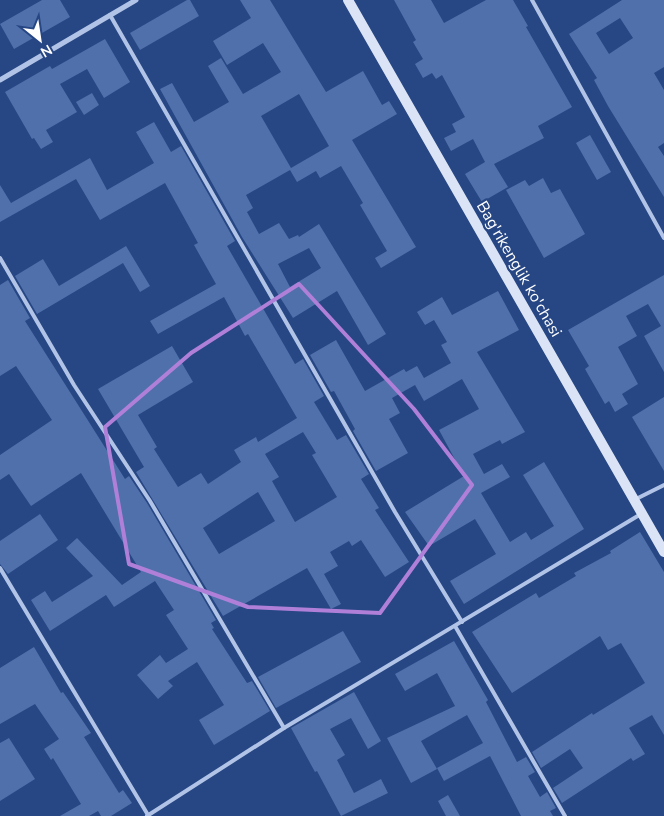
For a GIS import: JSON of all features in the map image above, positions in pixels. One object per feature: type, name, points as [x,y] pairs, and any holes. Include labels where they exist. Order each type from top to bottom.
[{"type":"main road","name":"Bag'rikenglik ko'chasi","points":[[348,0],[664,552]]},
{"type":"street","points":[[0,80],[136,0]]},
{"type":"lane","points":[[532,0],[664,238]]},
{"type":"lane","points":[[110,15],[394,512],[462,622]]},
{"type":"lane","points":[[0,258],[74,385],[150,501],[284,728]]},
{"type":"lane","points":[[634,500],[664,485]]},
{"type":"lane","points":[[0,568],[147,816],[284,728],[642,514]]},
{"type":"lane","points":[[455,626],[565,816]]},
{"type":"highlighted area","points":[[299,284],[414,409],[472,485],[380,613],[248,607],[129,564],[105,427],[191,353]]},
{"type":"building","points":[[42,0],[60,0],[70,17],[14,49],[0,24]]},
{"type":"building","points":[[190,0],[199,16],[140,50],[130,33]]},
{"type":"building","points":[[240,0],[270,0],[326,92],[363,71],[382,105],[389,101],[397,114],[352,140],[416,247],[381,268],[375,258],[387,251],[360,205],[363,203],[341,166],[320,178],[316,171],[297,182],[290,170],[246,195],[253,208],[247,212],[259,234],[279,223],[289,239],[298,235],[299,237],[319,224],[386,334],[368,345],[337,291],[293,318],[242,237],[160,89],[172,83],[194,122],[229,102],[208,66],[221,58],[243,94],[281,72],[263,43],[227,65],[213,41],[251,18]],"holes":[[[299,94],[329,146],[291,168],[261,116]],[[309,248],[321,268],[290,287],[278,264]]]},
{"type":"building","points":[[394,0],[431,0],[444,23],[486,0],[513,0],[528,26],[526,27],[572,107],[538,126],[544,138],[494,164],[508,187],[482,202],[465,174],[485,162],[473,139],[451,151],[444,138],[456,132],[452,124],[465,117],[442,75],[436,79],[432,73],[423,78],[415,64],[423,59],[413,42],[416,40]]},
{"type":"building","points":[[622,0],[664,0],[664,67],[654,73],[664,90],[664,143],[658,147],[664,156],[664,197],[608,106],[594,80],[597,78],[569,34]],"holes":[[[620,18],[633,38],[609,54],[596,33]]]},
{"type":"building","points":[[105,39],[130,82],[104,98],[87,69],[60,84],[77,112],[46,130],[53,142],[41,149],[34,138],[32,139],[5,92],[50,66],[52,69]]},
{"type":"building","points":[[92,93],[99,105],[84,115],[76,102]]},
{"type":"building","points":[[154,122],[171,152],[181,146],[235,241],[227,246],[295,364],[303,359],[324,396],[314,402],[337,440],[346,435],[369,474],[361,479],[379,508],[375,510],[409,562],[385,577],[361,540],[352,546],[349,541],[330,552],[338,566],[324,574],[341,604],[331,609],[307,568],[223,616],[136,472],[144,467],[98,389],[172,346],[193,382],[138,415],[157,447],[154,449],[178,487],[201,473],[208,484],[241,462],[234,450],[256,437],[258,442],[297,418],[248,334],[245,336],[224,297],[158,334],[150,321],[216,284],[194,245],[198,243],[165,183],[100,220],[76,179],[0,222],[0,185],[11,203],[90,158],[107,190],[154,163],[136,132]],"holes":[[[303,432],[316,453],[312,455],[337,497],[295,522],[272,481],[279,477],[265,454]],[[258,492],[275,521],[219,554],[203,528]]]},
{"type":"building","points":[[590,135],[611,172],[597,180],[576,143]]},
{"type":"building","points":[[543,178],[551,193],[560,189],[585,234],[544,258],[506,190],[525,180],[529,186]]},
{"type":"building","points":[[126,246],[150,286],[140,292],[123,263],[37,314],[15,276],[43,259],[59,286]]},
{"type":"building","points":[[664,275],[664,372],[644,336],[661,326],[648,304],[626,316],[637,336],[618,347],[638,384],[622,394],[628,404],[615,412],[609,401],[605,404],[585,369],[589,366],[568,330]]},
{"type":"building","points":[[8,280],[30,318],[25,321],[125,479],[129,476],[147,503],[216,620],[211,623],[214,628],[212,629],[247,683],[252,681],[270,711],[214,745],[199,720],[224,705],[197,662],[168,681],[173,686],[158,699],[137,675],[160,655],[166,663],[188,649],[166,615],[174,610],[155,581],[114,607],[106,595],[50,631],[31,600],[45,591],[52,602],[93,576],[66,548],[77,538],[122,585],[141,572],[81,473],[31,506],[9,474],[0,480],[0,455],[52,420],[16,366],[0,376],[0,285]]},
{"type":"building","points":[[498,291],[519,330],[477,352],[525,432],[502,444],[500,440],[473,454],[484,474],[502,464],[510,477],[481,493],[510,542],[526,532],[531,540],[554,526],[523,475],[544,462],[584,529],[464,604],[450,581],[496,554],[475,519],[429,546],[405,512],[464,476],[439,430],[479,409],[462,379],[424,401],[415,385],[392,398],[400,413],[389,419],[408,453],[376,471],[353,431],[355,429],[334,391],[331,392],[310,355],[336,340],[365,391],[404,369],[406,372],[417,366],[424,378],[451,363],[441,345],[447,342],[434,320],[425,325],[417,312],[442,297],[452,315]]},
{"type":"building","points":[[664,397],[664,471],[632,417]]},
{"type":"building","points":[[40,514],[58,540],[8,574],[0,564],[0,541]]},
{"type":"building","points":[[640,532],[664,572],[664,735],[652,715],[629,728],[645,754],[633,761],[631,758],[562,803],[553,788],[583,768],[570,749],[541,768],[532,752],[592,713],[593,715],[645,683],[621,643],[608,650],[600,636],[512,693],[472,632],[536,593],[539,598],[576,576],[574,573],[611,553],[610,551]]},
{"type":"building","points":[[343,631],[361,662],[276,708],[258,677]]},
{"type":"building","points":[[454,641],[488,700],[486,702],[517,762],[526,757],[535,772],[528,776],[540,797],[547,792],[556,808],[550,811],[553,816],[521,816],[490,756],[444,781],[437,768],[483,743],[467,715],[421,741],[437,769],[411,783],[387,738],[455,706],[437,673],[405,691],[395,674]]},
{"type":"building","points":[[34,647],[61,693],[63,692],[91,733],[84,737],[119,793],[123,790],[132,803],[111,816],[101,816],[98,811],[89,816],[60,816],[81,804],[53,758],[51,760],[44,749],[59,739],[35,704],[0,724],[0,668]]},
{"type":"building","points":[[354,692],[381,741],[368,749],[351,718],[330,729],[345,755],[337,760],[354,793],[381,779],[388,793],[341,816],[291,728]]},
{"type":"building","points":[[9,738],[35,779],[0,801],[0,743]]},
{"type":"building","points":[[448,795],[460,816],[446,816],[438,801]]}]
